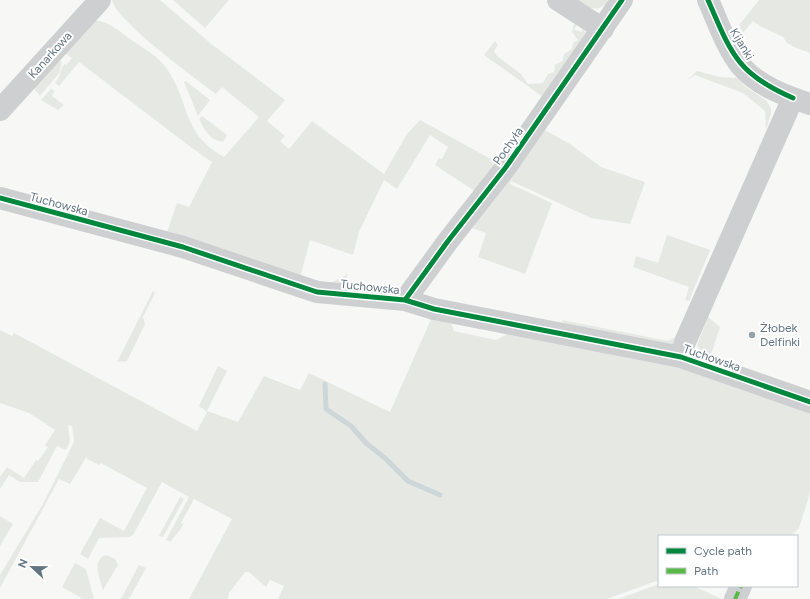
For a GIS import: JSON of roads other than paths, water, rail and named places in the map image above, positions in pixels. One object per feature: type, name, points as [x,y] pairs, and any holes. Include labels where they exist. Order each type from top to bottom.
[{"type":"street","name":"Kanarkowa","points":[[0,110],[100,0]]},
{"type":"street","points":[[558,0],[602,29]]},
{"type":"street","name":"Pochyła","points":[[405,300],[448,241],[506,167],[622,0]]},
{"type":"street","name":"Kijanki","points":[[681,357],[685,342],[801,101],[760,82],[741,66],[727,42],[708,0]]},
{"type":"street","name":"Tuchowska","points":[[0,198],[183,247],[317,292],[405,300],[434,309],[496,322],[681,357],[810,402]]},
{"type":"street","points":[[735,599],[741,587]]},
{"type":"waterway","points":[[325,384],[326,409],[351,426],[366,443],[386,459],[408,481],[440,495]]},
{"type":"place","name":"Żłobek Delfinki","points":[[752,335]]}]
